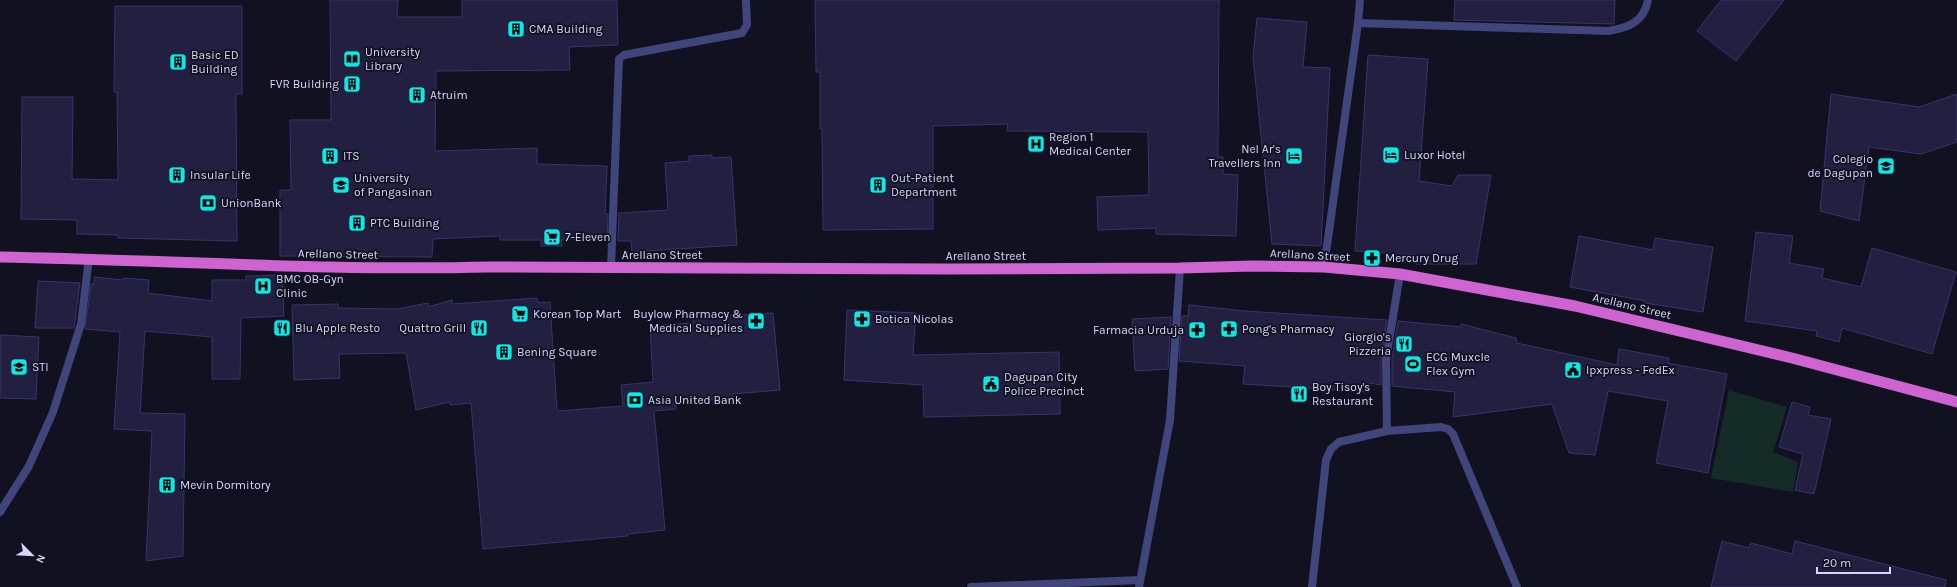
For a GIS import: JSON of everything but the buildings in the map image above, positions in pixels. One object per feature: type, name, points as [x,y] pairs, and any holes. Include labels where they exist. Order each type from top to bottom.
[{"type":"highway","name":"Arellano Street","points":[[0,256],[89,258],[187,264],[347,268],[1324,267],[1400,274],[1575,306],[1792,358],[1957,402]]},
{"type":"street","points":[[611,268],[619,59],[624,55],[742,33],[747,25],[746,0]]},
{"type":"street","points":[[1324,267],[1360,0]]},
{"type":"street","points":[[1358,23],[1608,31],[1633,24],[1642,18],[1648,0]]},
{"type":"street","points":[[0,512],[29,466],[53,412],[81,324],[89,258]]},
{"type":"street","points":[[971,587],[1139,584],[1170,420],[1180,268]]},
{"type":"street","points":[[1387,431],[1386,358],[1400,274]]},
{"type":"street","points":[[1312,587],[1326,460],[1331,450],[1339,442],[1387,431],[1441,427],[1448,429],[1453,434],[1517,587]]},
{"type":"green space","points":[[1729,390],[1787,407],[1773,452],[1798,462],[1793,492],[1711,478]]},
{"type":"place","name":"CMA Building","points":[[516,29]]},
{"type":"place","name":"University Library","points":[[352,59]]},
{"type":"place","name":"Basic ED Building","points":[[178,62]]},
{"type":"place","name":"FVR Building","points":[[352,84]]},
{"type":"place","name":"Atruim","points":[[417,95]]},
{"type":"place","name":"Region 1 Medical Center","points":[[1036,144]]},
{"type":"place","name":"Luxor Hotel","points":[[1391,155]]},
{"type":"place","name":"ITS","points":[[330,156]]},
{"type":"place","name":"Nel Ar's Travellers Inn","points":[[1294,156]]},
{"type":"place","name":"Colegio de Dagupan","points":[[1886,166]]},
{"type":"place","name":"Insular Life","points":[[177,175]]},
{"type":"place","name":"University of Pangasinan","points":[[341,185]]},
{"type":"place","name":"Out-Patient Department","points":[[878,185]]},
{"type":"place","name":"UnionBank","points":[[208,203]]},
{"type":"place","name":"PTC Building","points":[[357,223]]},
{"type":"place","name":"7-Eleven","points":[[552,237]]},
{"type":"place","name":"Mercury Drug","points":[[1372,258]]},
{"type":"place","name":"BMC OB-Gyn Clinic","points":[[263,286]]},
{"type":"place","name":"Korean Top Mart","points":[[520,314]]},
{"type":"place","name":"Botica Nicolas","points":[[862,319]]},
{"type":"place","name":"Buylow Pharmacy & Medical Supplies","points":[[756,321]]},
{"type":"place","name":"Blu Apple Resto","points":[[282,328]]},
{"type":"place","name":"Quattro Grill","points":[[479,328]]},
{"type":"place","name":"Pong's Pharmacy","points":[[1229,329]]},
{"type":"place","name":"Farmacia Urduja","points":[[1197,330]]},
{"type":"place","name":"Giorgio's Pizzeria","points":[[1404,344]]},
{"type":"place","name":"Bening Square","points":[[504,352]]},
{"type":"place","name":"ECG Muxcle Flex Gym","points":[[1413,364]]},
{"type":"place","name":"STI","points":[[19,367]]},
{"type":"place","name":"Ipxpress - FedEx","points":[[1573,370]]},
{"type":"place","name":"Dagupan City Police Precinct","points":[[991,384]]},
{"type":"place","name":"Boy Tisoy's Restaurant","points":[[1299,394]]},
{"type":"place","name":"Asia United Bank","points":[[635,400]]},
{"type":"place","name":"Mevin Dormitory","points":[[167,485]]}]
